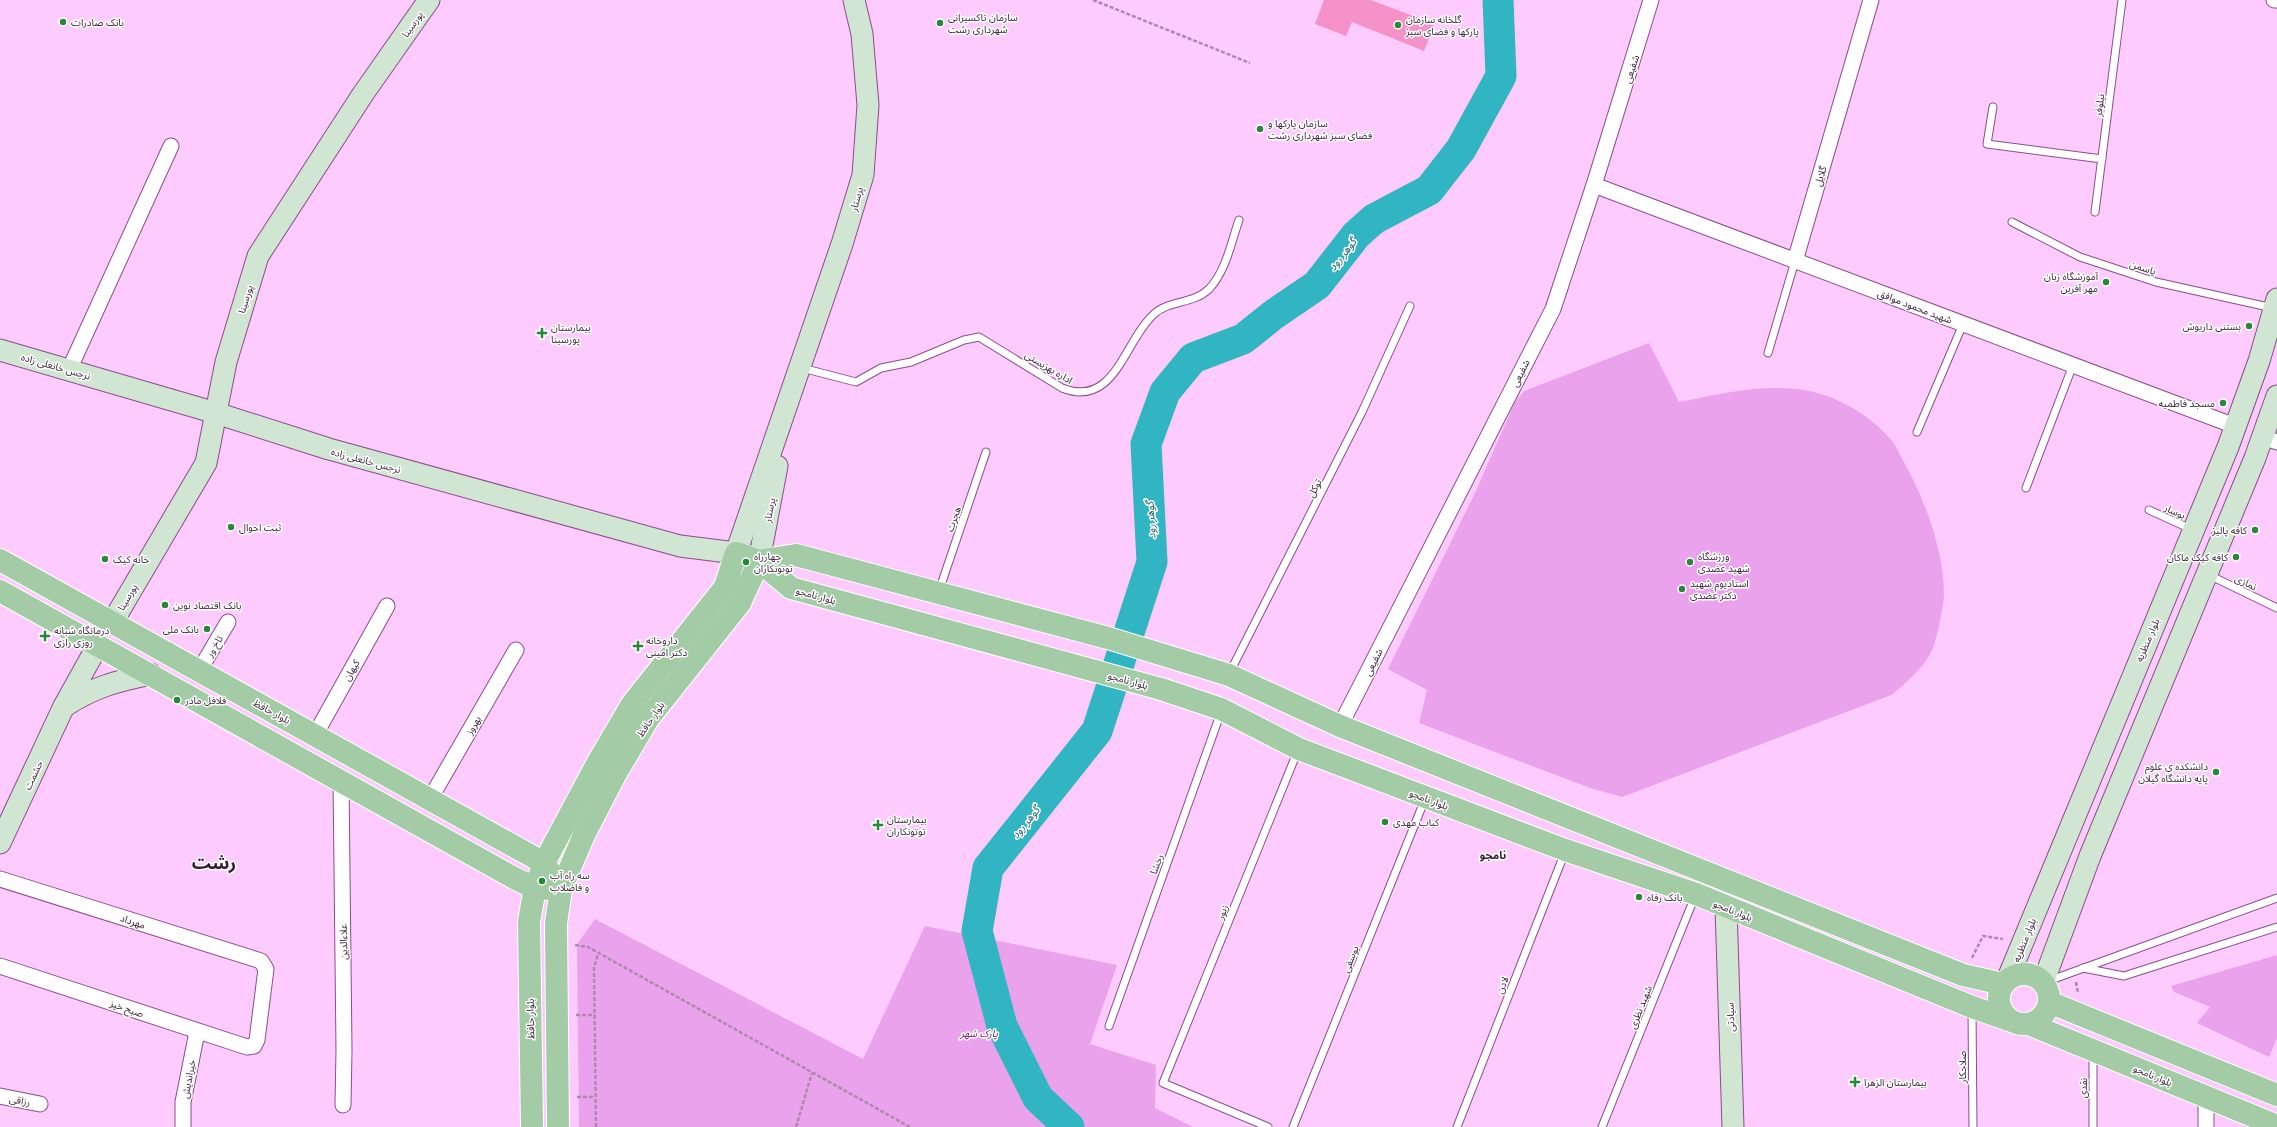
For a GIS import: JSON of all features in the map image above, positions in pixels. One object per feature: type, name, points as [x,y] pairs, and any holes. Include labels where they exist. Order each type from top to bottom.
[{"type":"main road","name":"پورسینا","points":[[112,623],[206,463],[226,362],[258,256],[363,94],[430,0]]},
{"type":"main road","name":"پرستار","points":[[736,553],[842,244],[863,175],[868,105],[862,34],[854,0]]},
{"type":"main road","name":"بلوار منظریه","points":[[2006,981],[2023,943],[2062,844],[2235,426],[2259,361],[2276,304]]},
{"type":"main road","name":"نرجس خانعلی زاده","points":[[0,350],[216,412],[329,449],[680,546],[736,553]]},
{"type":"main road","name":"پرستار","points":[[759,561],[792,389]]},
{"type":"main road","points":[[2006,981],[1999,1003],[2019,1022],[2044,1014],[2046,992],[2090,856],[2206,573],[2270,440],[2277,396]]},
{"type":"main road","points":[[736,553],[759,561],[796,555],[1108,638],[1229,675],[1340,726],[1963,975],[2006,981],[2027,974],[2046,992],[2159,1047],[2277,1095]]},
{"type":"main road","name":"بلوار حافظ","points":[[532,1127],[529,920],[535,888],[544,863],[598,762],[632,704],[725,587],[736,553]]},
{"type":"main road","name":"بلوار حافظ","points":[[0,560],[544,863],[561,889]]},
{"type":"main road","name":"بلوار حافظ","points":[[558,1127],[556,923],[561,889],[584,835],[615,775],[648,719],[740,603],[759,561]]},
{"type":"main road","name":"بلوار نامجو","points":[[759,561],[791,588],[1161,689],[1222,709],[1299,749],[1566,850],[1696,894],[1972,1007],[2019,1022],[2093,1050],[2277,1126]]},
{"type":"main road","points":[[0,591],[535,888],[561,889]]},
{"type":"main road","points":[[98,645],[112,623]]},
{"type":"main road","points":[[1096,671],[1108,638]]},
{"type":"main road","name":"حشمت","points":[[0,843],[64,706],[98,645]]},
{"type":"main road","points":[[64,706],[85,693],[108,683],[151,674]]},
{"type":"main road","points":[[2062,844],[2090,856]]},
{"type":"main road","name":"سیادتی","points":[[1726,907],[1733,1127]]},
{"type":"main road","points":[[1869,964],[1878,941]]},
{"type":"main road","points":[[2148,1073],[2159,1047]]},
{"type":"street","name":"شفیعی","points":[[1340,726],[1553,309],[1594,185],[1651,0]]},
{"type":"street","name":"گلایل","points":[[1795,261],[1871,0]]},
{"type":"street","points":[[69,370],[171,146]]},
{"type":"street","name":"شهید محمود موافق","points":[[1594,185],[2235,426]]},
{"type":"street","name":"کیهان","points":[[315,735],[387,606]]},
{"type":"street","name":"تاخ ور","points":[[199,671],[228,622]]},
{"type":"street","name":"بهروز","points":[[430,799],[516,650]]},
{"type":"street","name":"علاءالدین","points":[[341,780],[344,1050],[343,1105]]},
{"type":"street","name":"مهرداد","points":[[0,879],[261,961],[265,964],[266,970],[257,1040],[254,1046]]},
{"type":"street","name":"صبح خیز","points":[[0,966],[197,1032],[247,1047],[254,1046]]},
{"type":"street","name":"خیراندیش","points":[[183,1127],[183,1102],[197,1032]]},
{"type":"street","name":"رزاقی","points":[[0,1096],[40,1104]]},
{"type":"street","points":[[2206,1097],[2206,1127]]},
{"type":"lane","name":"نیلوفر","points":[[2095,212],[2122,0]]},
{"type":"lane","points":[[1993,107],[1987,144],[2102,158]]},
{"type":"lane","name":"اداره بهزیستی","points":[[800,367],[856,382],[885,367],[911,362],[964,340],[979,337],[1062,388],[1072,392],[1091,391],[1107,381],[1154,314],[1196,298],[1209,289],[1222,268],[1239,220]]},
{"type":"lane","name":"یاسمن","points":[[2012,222],[2080,257],[2136,276],[2156,282],[2276,304]]},
{"type":"lane","name":"گلایل","points":[[1768,353],[1795,261]]},
{"type":"lane","name":"توکل","points":[[1229,675],[1362,412],[1410,306]]},
{"type":"lane","points":[[1917,432],[1963,324]]},
{"type":"lane","points":[[2026,488],[2072,365]]},
{"type":"lane","name":"هجرت","points":[[938,593],[986,452]]},
{"type":"lane","name":"بوسار","points":[[2149,510],[2193,530]]},
{"type":"lane","name":"نمازی","points":[[2206,573],[2277,608]]},
{"type":"lane","name":"رخشا","points":[[1109,1026],[1222,709]]},
{"type":"lane","name":"زیور","points":[[1268,1127],[1163,1083],[1299,749]]},
{"type":"lane","name":"یوسفی","points":[[1293,1127],[1426,798]]},
{"type":"lane","name":"لادن","points":[[1457,1127],[1566,850]]},
{"type":"lane","name":"شهید نظری","points":[[1602,1127],[1696,894]]},
{"type":"lane","points":[[2046,992],[2083,968],[2277,898]]},
{"type":"lane","points":[[2083,968],[2124,976],[2277,928]]},
{"type":"lane","name":"صلاحکار","points":[[1972,1007],[1973,1127]]},
{"type":"lane","name":"نقدی","points":[[2093,1050],[2093,1127]]},
{"type":"path","points":[[1093,0],[1250,63]]},
{"type":"path","points":[[1963,975],[1983,936],[2023,943]]},
{"type":"path","points":[[556,941],[588,947],[598,954],[910,1127]]},
{"type":"path","points":[[596,1127],[594,968],[598,954]]},
{"type":"path","points":[[572,1015],[595,1014]]},
{"type":"path","points":[[796,1127],[812,1073]]},
{"type":"path","points":[[573,1097],[595,1097]]},
{"type":"green space","name":"ورزشگاه شهید عضدی","points":[[1649,343],[1679,402],[1738,391],[1778,388],[1798,389],[1818,393],[1837,400],[1853,408],[1874,423],[1892,441],[1912,477],[1926,509],[1941,561],[1944,594],[1935,644],[1930,655],[1915,674],[1891,695],[1622,797],[1590,788],[1419,723],[1427,690],[1388,669],[1474,495],[1515,402],[1524,391]]},
{"type":"green space","name":"پارک شهر","points":[[595,919],[863,1059],[925,926],[1117,965],[1090,1044],[1156,1065],[1155,1108],[1193,1127],[579,1127],[577,944]]},
{"type":"green space","points":[[2277,955],[2277,1038],[2269,1057],[2197,1023],[2210,1007],[2174,992],[2171,986]]},
{"type":"building","points":[[1324,0],[1371,0],[1434,24],[1424,51],[1352,22],[1346,36],[1315,24]]},
{"type":"waterway","name":"گوهر رود","points":[[1069,1127],[1038,1098],[1002,1026],[977,931],[988,868],[1097,731],[1152,562],[1146,444],[1165,392],[1193,358],[1243,339],[1273,315],[1317,285],[1356,235],[1374,219],[1429,190],[1461,149],[1501,76],[1498,0]]},
{"type":"place","name":"بانک صادرات","points":[[63,22]]},
{"type":"place","name":"سازمان تاکسیرانی شهرداری رشت","points":[[940,23]]},
{"type":"place","name":"گلخانه سازمان پارکها و فضای سبز","points":[[1398,25]]},
{"type":"place","name":"سازمان پارکها و فضای سبز شهرداری رشت","points":[[1260,129]]},
{"type":"place","name":"آموزشگاه زبان مهر آفرین","points":[[2106,282]]},
{"type":"place","name":"بستنی داریوش","points":[[2249,326]]},
{"type":"place","name":"بیمارستان پورسینا","points":[[542,333]]},
{"type":"place","name":"مسجد فاطمیه","points":[[2223,403]]},
{"type":"place","name":"ثبت احوال","points":[[231,527]]},
{"type":"place","name":"کافه پالیز","points":[[2255,530]]},
{"type":"place","name":"کافه کیک ماکان","points":[[2236,557]]},
{"type":"place","name":"خانه کیک","points":[[105,559]]},
{"type":"place","name":"چهارراه توتونکاران","points":[[746,562]]},
{"type":"place","name":"ورزشگاه شهید عضدی","points":[[1690,562]]},
{"type":"place","name":"استادیوم شهید دکتر عضدی","points":[[1682,589]]},
{"type":"place","name":"بانک اقتصاد نوین","points":[[165,605]]},
{"type":"place","name":"بانک ملی","points":[[207,629]]},
{"type":"place","name":"درمانگاه شبانه روزی رازی","points":[[45,636]]},
{"type":"place","name":"داروخانه دکتر امینی","points":[[638,646]]},
{"type":"place","name":"فلافل مادر","points":[[177,700]]},
{"type":"place","name":"دانشکده ی علوم پایه دانشگاه گیلان","points":[[2216,772]]},
{"type":"place","name":"کباب مهدی","points":[[1385,822]]},
{"type":"place","name":"بیمارستان توتونکاران","points":[[878,825]]},
{"type":"place","name":"سه راه آب و فاضلاب","points":[[542,881]]},
{"type":"place","name":"بانک رفاه","points":[[1639,897]]},
{"type":"place","name":"بیمارستان الزهرا","points":[[1855,1082]]},
{"type":"district","name":"نامجو","points":[[1493,854]]},
{"type":"district","name":"رشت","points":[[214,862]]}]
